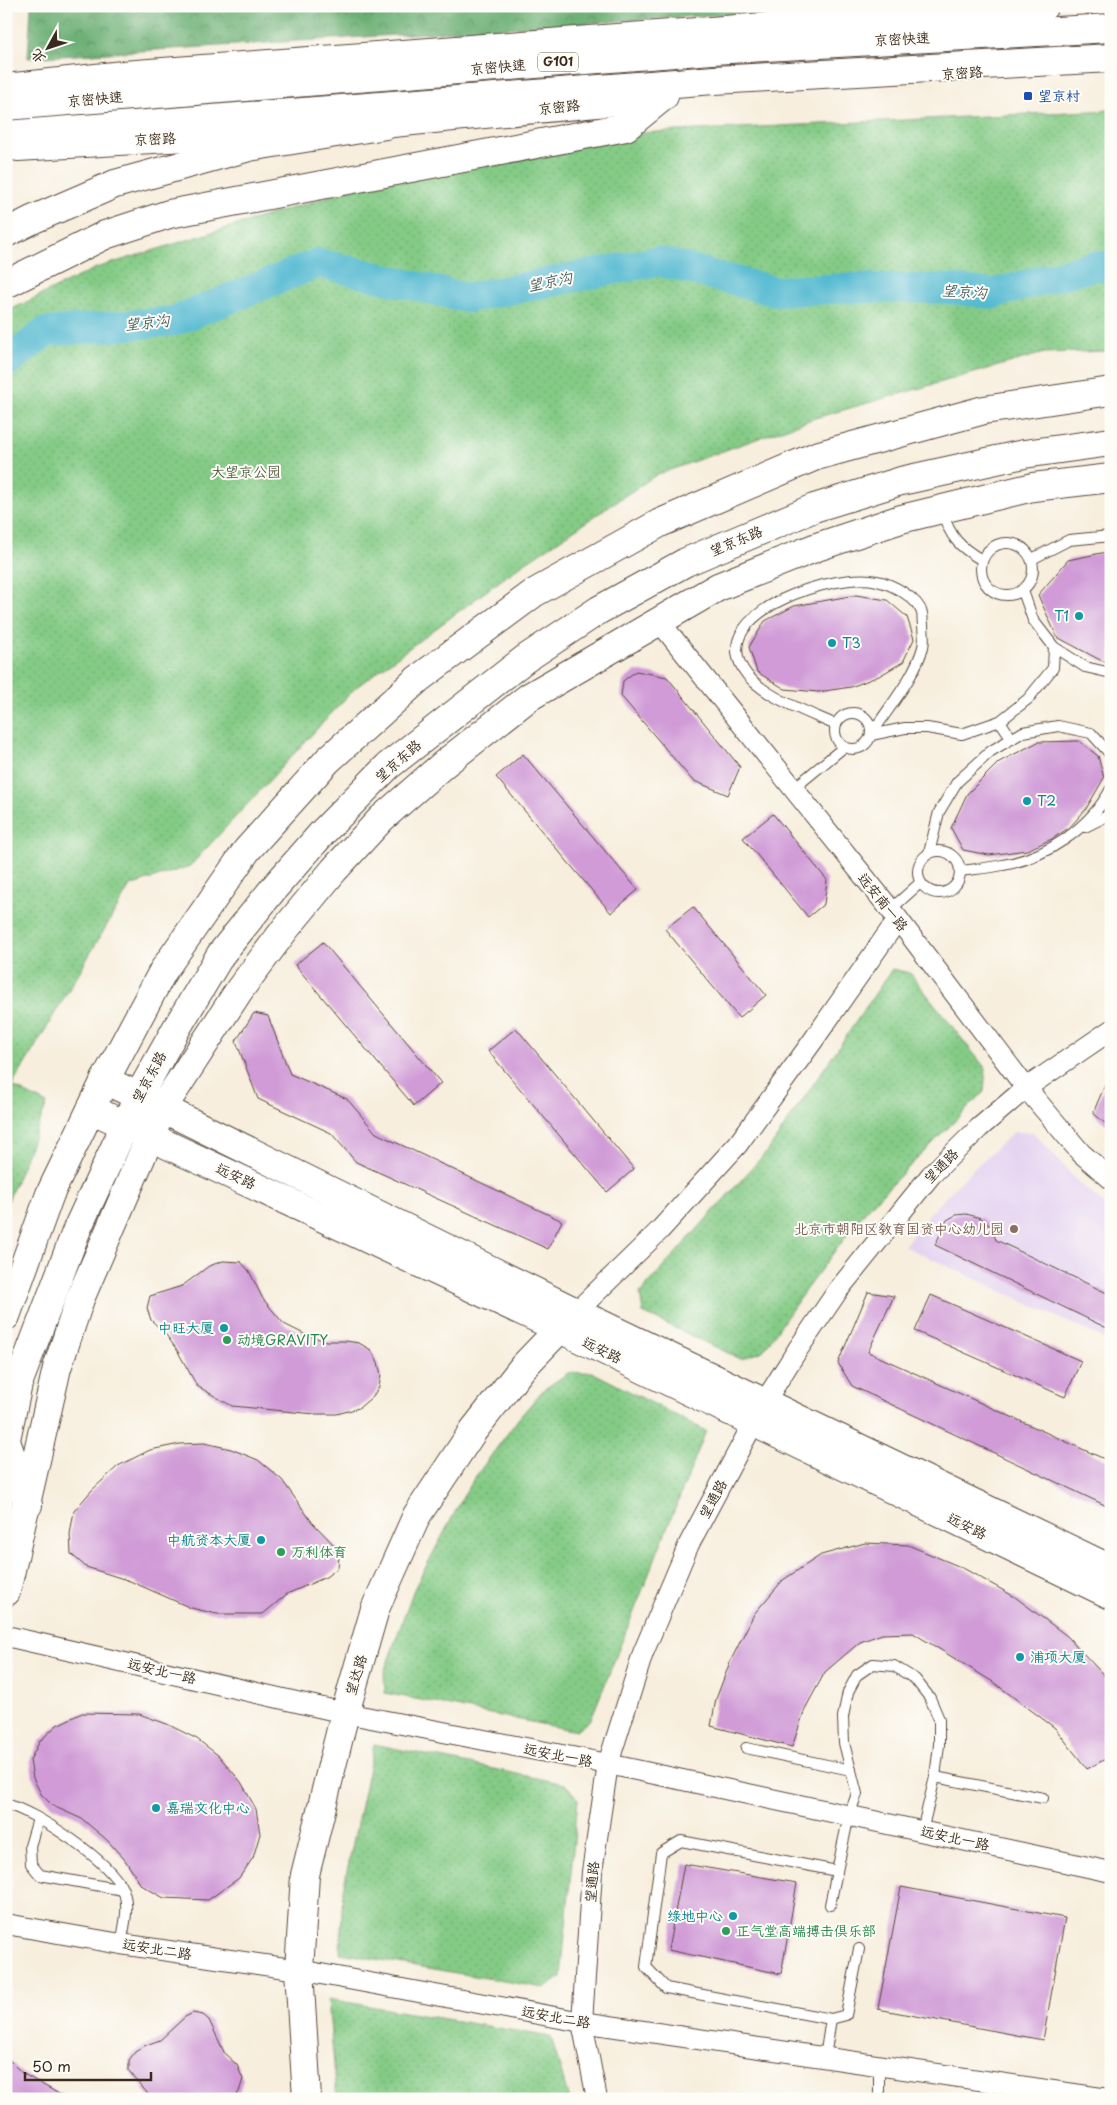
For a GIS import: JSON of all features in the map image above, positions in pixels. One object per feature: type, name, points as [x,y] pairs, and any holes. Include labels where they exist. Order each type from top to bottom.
[{"type":"main road","name":"G101","points":[[6,88],[123,75],[1044,6]]},
{"type":"main road","name":"京密快速","points":[[6,106],[712,50],[1111,28]]},
{"type":"main road","name":"京密快速","points":[[6,135],[714,80],[1111,58]]},
{"type":"main road","name":"京密路","points":[[6,148],[386,125],[664,96],[1019,68],[1111,66]]},
{"type":"main road","points":[[6,284],[105,235],[169,214],[626,127],[664,96]]},
{"type":"main road","points":[[6,233],[52,211],[115,184],[132,179],[249,147],[386,125]]},
{"type":"main road","points":[[6,1316],[50,1194],[105,1080],[164,970],[247,850],[328,760],[418,679],[534,593],[660,523],[816,456],[984,410],[1111,390]]},
{"type":"main road","name":"望京东路","points":[[6,1440],[18,1384],[77,1229],[138,1097],[221,954],[274,888],[324,831],[388,766],[525,659],[600,610],[686,562],[814,508],[900,481],[1024,454],[1111,442]]},
{"type":"main road","points":[[404,753],[528,697],[718,587],[817,547],[901,519],[1034,487],[1111,478]]},
{"type":"main road","points":[[6,1592],[28,1505],[57,1368],[80,1299],[162,1109],[240,989],[286,928],[334,870],[381,819],[444,764],[528,697]]},
{"type":"main road","name":"远安路","points":[[105,1080],[568,1320],[759,1413],[1111,1595]]},
{"type":"main road","name":"远安路","points":[[91,1109],[568,1320]]},
{"type":"main road","name":"望达路","points":[[307,2099],[299,1970],[305,1874],[344,1713],[375,1609],[417,1515],[473,1430],[523,1367],[568,1320]]},
{"type":"main road","name":"远安路","points":[[759,1413],[1111,1569]]},
{"type":"main road","points":[[6,1440],[28,1505]]},
{"type":"street","name":"远安南一路","points":[[659,621],[894,914],[1026,1088],[1081,1153],[1111,1179]]},
{"type":"street","points":[[568,1320],[659,1231],[738,1144],[812,1042],[894,914]]},
{"type":"street","name":"望通路","points":[[597,2099],[582,2022],[592,1872],[608,1764],[643,1653],[690,1544],[759,1413],[839,1289],[931,1175],[979,1128],[1026,1088],[1111,1030]]},
{"type":"street","name":"远安北一路","points":[[6,1636],[344,1713],[608,1764],[1111,1872]]},
{"type":"street","name":"远安北二路","points":[[6,1924],[121,1944],[299,1970],[582,2022],[1108,2099]]},
{"type":"lane","points":[[941,509],[954,540],[967,552],[982,560]]},
{"type":"lane","points":[[1032,559],[1068,540],[1111,536]]},
{"type":"lane","points":[[1002,543],[1011,543],[1027,551],[1032,559],[1033,577],[1023,591],[1007,596],[991,590],[982,577],[982,560],[994,546],[1002,543]]},
{"type":"lane","points":[[836,725],[754,684],[742,668],[736,648],[740,633],[757,613],[778,600],[810,589],[848,581],[876,580],[907,594],[922,612],[924,645],[917,666],[871,735],[865,744],[861,747],[850,749],[844,747],[836,737],[836,725],[844,715],[856,713],[867,719],[871,735]]},
{"type":"lane","points":[[1023,591],[1033,620],[1054,647],[1085,667],[1111,673]]},
{"type":"lane","points":[[871,735],[905,728],[927,728],[962,734],[1000,721],[1028,699],[1053,668],[1054,647]]},
{"type":"lane","points":[[1000,721],[1012,738]]},
{"type":"lane","points":[[929,853],[935,851],[949,853],[954,857],[960,871],[957,884],[945,893],[931,892],[920,883],[918,877],[920,863],[929,853],[939,812],[957,782],[991,751],[1023,732],[1058,726],[1091,733],[1111,755]]},
{"type":"lane","points":[[793,789],[844,747]]},
{"type":"lane","points":[[1078,831],[1102,806],[1111,789]]},
{"type":"lane","points":[[960,871],[1004,865],[1045,852],[1078,831],[1111,814]]},
{"type":"lane","points":[[894,914],[920,883]]},
{"type":"lane","points":[[830,1905],[849,1815],[857,1794],[844,1743],[843,1717],[848,1692],[857,1675],[872,1664],[894,1666],[915,1680],[930,1698],[939,1719],[939,1745],[935,1776],[922,1831]]},
{"type":"lane","points":[[746,1748],[852,1770]]},
{"type":"lane","points":[[935,1776],[1043,1798]]},
{"type":"lane","points":[[6,1804],[16,1807],[65,1835],[103,1864],[123,1890],[126,1904],[121,1944]]},
{"type":"lane","points":[[38,1820],[30,1846],[31,1864],[40,1875],[123,1890]]},
{"type":"lane","points":[[836,1871],[681,1841],[661,1853],[646,1967],[666,1988],[831,2018],[846,2015],[859,1948]]},
{"type":"lane","points":[[825,2057],[831,2018]]},
{"type":"lane","points":[[879,2065],[879,2099]]},
{"type":"shaded area","name":"北京市朝阳区教育国资中心幼儿园","points":[[1014,1132],[1034,1133],[1077,1181],[1111,1210],[1111,1342],[904,1246],[931,1212],[972,1170]]},
{"type":"green space","points":[[31,6],[859,6],[28,58]]},
{"type":"green space","name":"大望京公园","points":[[1111,110],[1111,351],[1044,353],[815,418],[656,475],[519,567],[355,688],[190,866],[130,886],[12,1086],[47,1104],[6,1206],[6,312],[96,268],[370,184],[614,134]]},
{"type":"green space","points":[[892,969],[910,973],[986,1069],[984,1092],[868,1208],[806,1289],[763,1351],[741,1359],[643,1313],[640,1293],[769,1149]]},
{"type":"green space","points":[[592,1372],[706,1431],[591,1719],[576,1731],[385,1693],[384,1672],[414,1589],[470,1484],[519,1418],[543,1390],[568,1373]]},
{"type":"green space","points":[[374,1744],[565,1784],[578,1799],[561,1977],[544,1988],[340,1953],[343,1890]]},
{"type":"green space","points":[[328,1999],[551,2037],[569,2099],[337,2099]]},
{"type":"building","name":"T1","points":[[1111,551],[1111,662],[1102,661],[1057,637],[1038,595],[1068,560]]},
{"type":"building","name":"T3","points":[[856,595],[887,600],[907,617],[914,639],[903,662],[879,676],[851,687],[818,692],[785,689],[757,672],[749,647],[765,621],[794,606]]},
{"type":"building","points":[[636,671],[667,677],[740,767],[728,795],[692,780],[621,696],[623,681]]},
{"type":"building","name":"T2","points":[[1079,741],[1098,756],[1104,778],[1086,809],[1070,827],[1052,839],[1027,850],[989,855],[963,850],[951,828],[967,794],[999,762],[1038,742]]},
{"type":"building","points":[[523,754],[638,890],[611,913],[496,777]]},
{"type":"building","points":[[773,814],[827,880],[824,904],[808,917],[743,838]]},
{"type":"building","points":[[693,907],[766,995],[739,1018],[665,929]]},
{"type":"building","points":[[323,942],[441,1083],[414,1106],[295,965]]},
{"type":"building","points":[[254,1013],[268,1016],[290,1074],[347,1099],[376,1133],[562,1221],[548,1249],[356,1162],[331,1133],[258,1099],[236,1041]]},
{"type":"building","points":[[516,1028],[634,1169],[607,1192],[488,1051]]},
{"type":"building","points":[[1111,1071],[1111,1128],[1093,1113]]},
{"type":"building","points":[[966,1214],[981,1218],[991,1227],[996,1240],[1111,1295],[1111,1330],[935,1245],[947,1220],[956,1215]]},
{"type":"building","points":[[223,1261],[241,1262],[249,1271],[263,1299],[284,1324],[304,1334],[326,1341],[359,1343],[371,1350],[378,1362],[381,1375],[379,1387],[373,1396],[359,1408],[337,1414],[315,1414],[232,1406],[197,1386],[177,1350],[164,1332],[151,1320],[147,1308],[150,1296],[182,1286],[209,1266]]},
{"type":"building","points":[[868,1292],[894,1296],[868,1352],[1111,1462],[1111,1508],[852,1386],[838,1363]]},
{"type":"building","points":[[931,1295],[1081,1361],[1065,1397],[915,1331]]},
{"type":"building","points":[[204,1443],[231,1449],[258,1460],[282,1480],[312,1522],[335,1546],[339,1556],[338,1568],[326,1577],[287,1594],[263,1614],[217,1614],[191,1608],[130,1581],[86,1567],[71,1554],[70,1534],[74,1511],[92,1490],[118,1466],[150,1450],[180,1444]]},
{"type":"building","name":"浦项大厦","points":[[865,1543],[908,1545],[963,1568],[1015,1597],[1067,1636],[1111,1683],[1111,1756],[1087,1769],[1055,1728],[993,1682],[913,1633],[882,1634],[860,1642],[825,1672],[805,1709],[792,1747],[711,1726],[716,1699],[730,1662],[754,1614],[783,1580],[821,1555]]},
{"type":"building","name":"嘉瑞文化中心","points":[[82,1713],[139,1714],[167,1724],[197,1739],[219,1756],[241,1782],[256,1809],[260,1834],[253,1858],[239,1878],[208,1900],[164,1898],[141,1885],[125,1860],[107,1840],[82,1819],[53,1806],[41,1794],[33,1778],[30,1760],[40,1741],[57,1725]]},
{"type":"building","name":"绿地中心","points":[[684,1864],[797,1883],[781,1974],[668,1950]]},
{"type":"building","points":[[901,1887],[1065,1918],[1043,2040],[878,2009]]},
{"type":"building","points":[[193,2013],[203,2015],[209,2020],[225,2054],[237,2065],[243,2079],[239,2092],[232,2099],[152,2099],[129,2071],[129,2060],[135,2052],[146,2045],[160,2040],[185,2017]]},
{"type":"building","points":[[6,2057],[22,2073],[68,2099],[6,2099]]},
{"type":"waterway","name":"望京沟","points":[[6,362],[46,332],[174,321],[318,263],[467,298],[658,261],[774,291],[852,288],[952,289],[992,294],[1093,266],[1111,267]]},
{"type":"place","name":"望京村","points":[[1028,96]]},
{"type":"place","name":"T1","points":[[1079,616]]},
{"type":"place","name":"T3","points":[[832,643]]},
{"type":"place","name":"T2","points":[[1027,801]]},
{"type":"place","name":"北京市朝阳区教育国资中心幼儿园","points":[[1014,1229]]},
{"type":"place","name":"中旺大厦","points":[[224,1328]]},
{"type":"place","name":"动境GRAVITY","points":[[227,1340]]},
{"type":"place","name":"中航资本大厦","points":[[261,1540]]},
{"type":"place","name":"万利体育","points":[[281,1552]]},
{"type":"place","name":"浦项大厦","points":[[1020,1657]]},
{"type":"place","name":"嘉瑞文化中心","points":[[156,1808]]},
{"type":"place","name":"绿地中心","points":[[733,1916]]},
{"type":"place","name":"正气堂高端搏击俱乐部","points":[[726,1931]]}]
